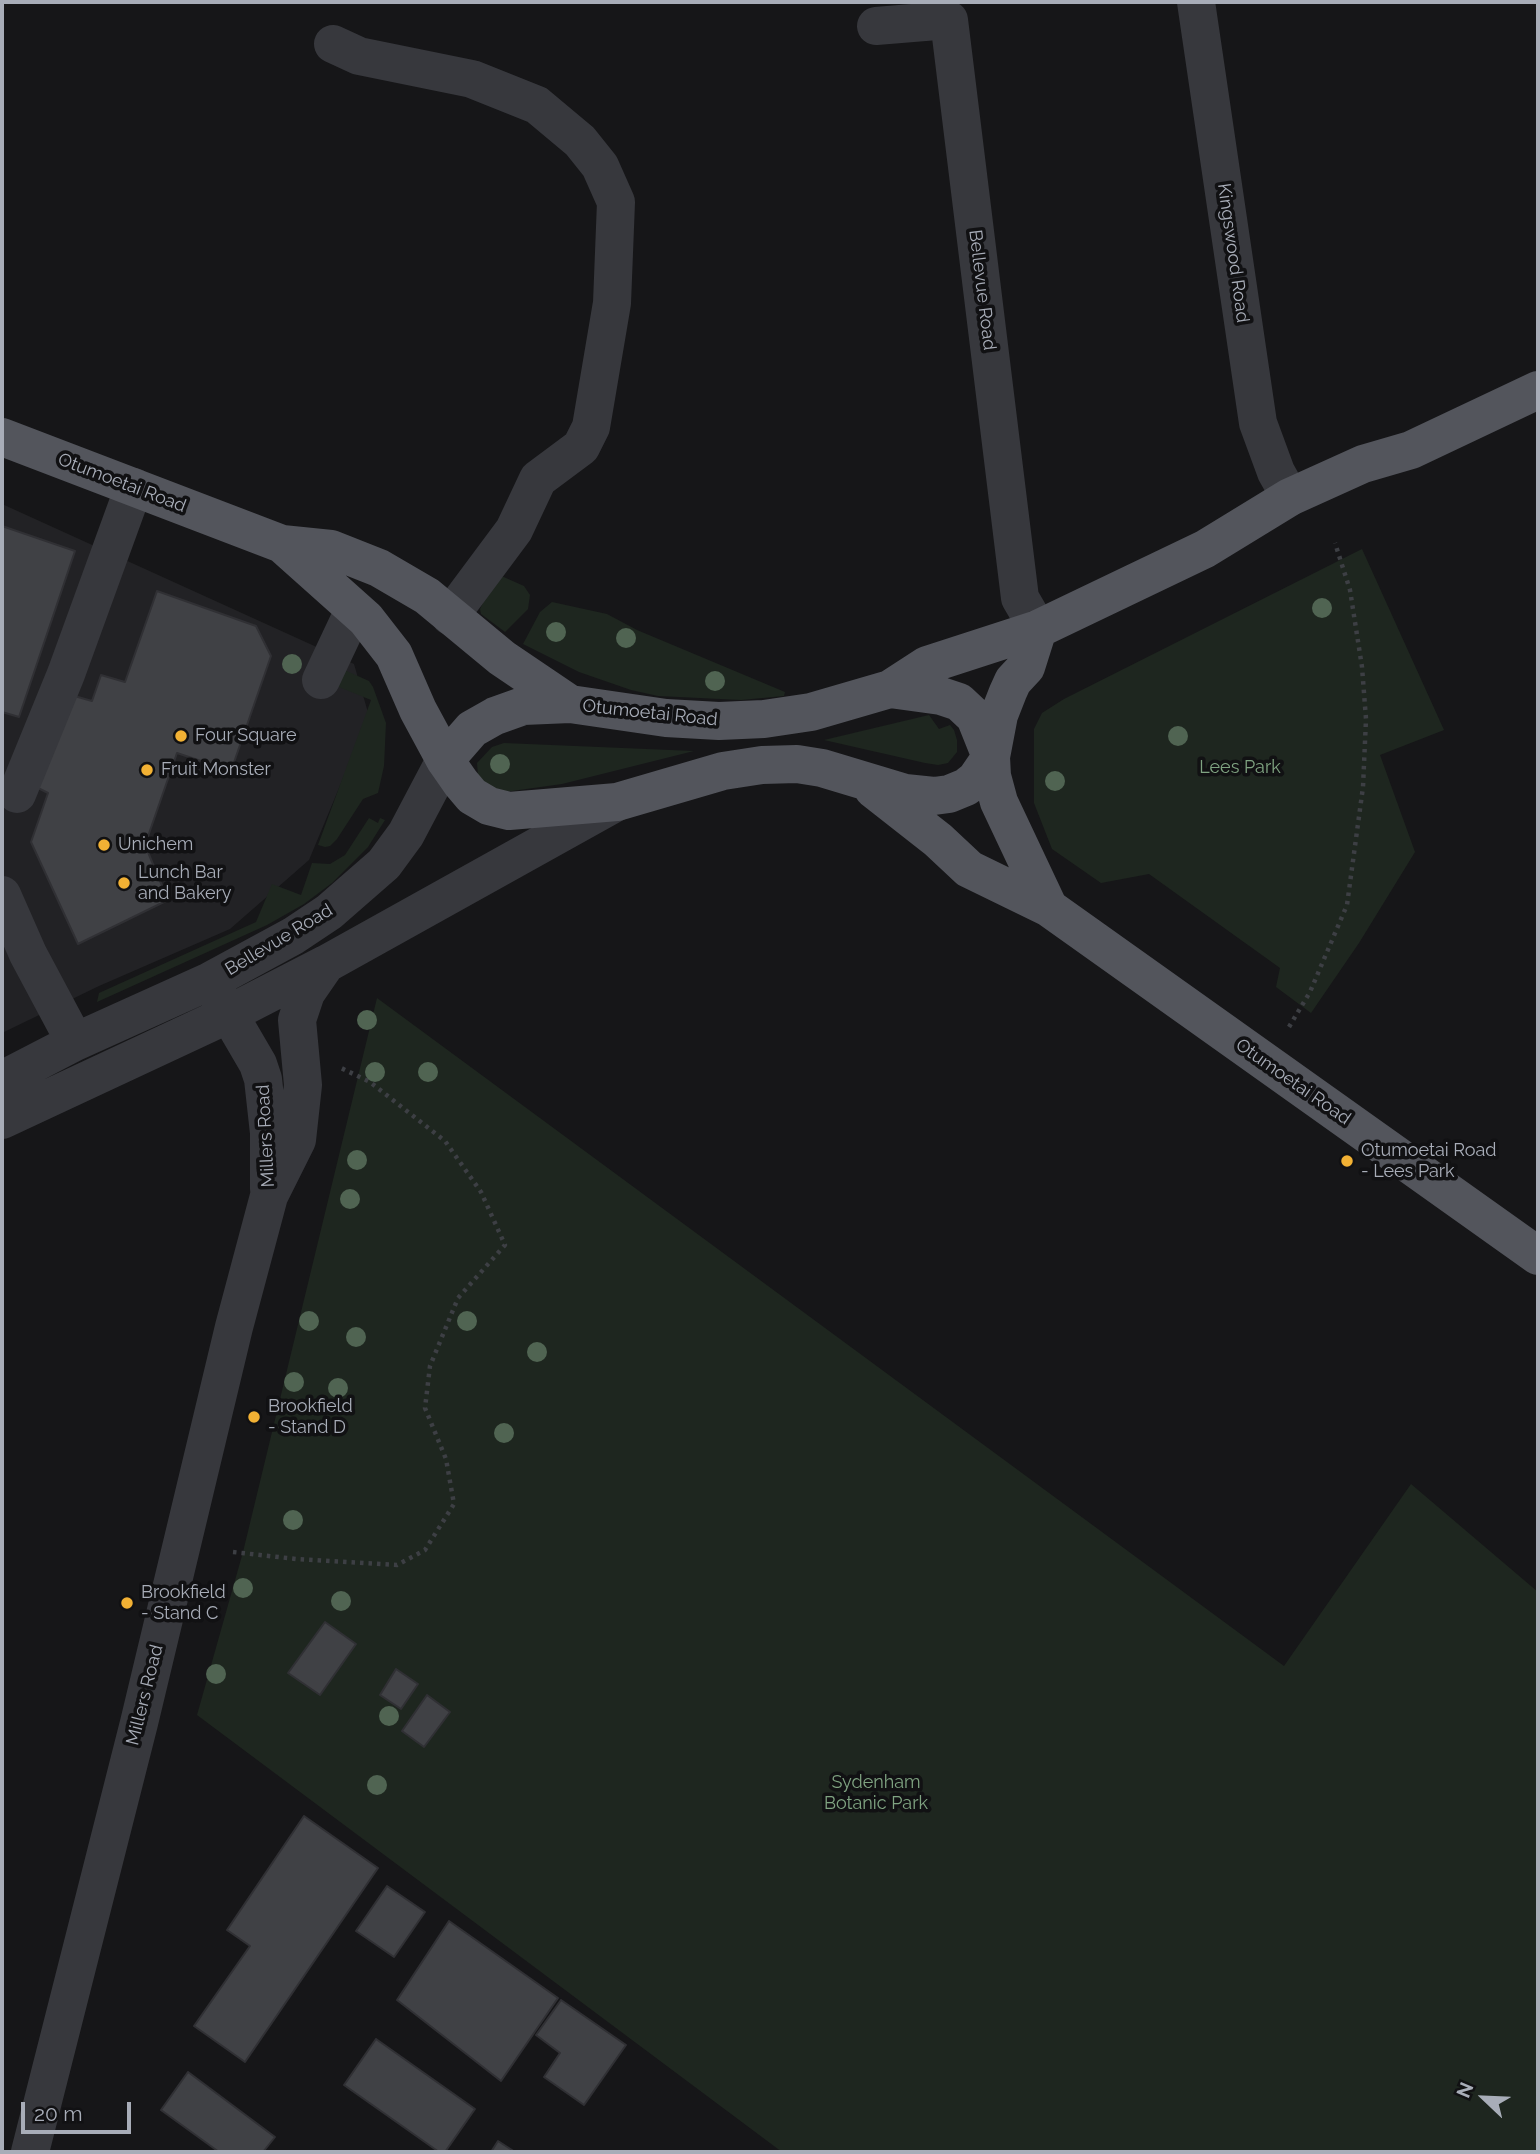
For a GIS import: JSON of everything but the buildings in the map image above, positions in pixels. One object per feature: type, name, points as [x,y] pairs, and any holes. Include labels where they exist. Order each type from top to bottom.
[{"type":"main road","points":[[890,689],[927,664],[1038,629],[1205,549],[1290,497],[1363,464],[1411,450],[1538,390]]},
{"type":"main road","name":"Otumoetai Road","points":[[2,436],[282,544],[331,549],[379,568],[427,596],[508,663],[570,704],[666,718],[719,722],[811,712],[890,689],[941,696],[959,702],[975,717],[991,757],[992,776],[999,802],[1049,908]]},
{"type":"main road","name":"Otumoetai Road","points":[[282,544],[366,619],[394,655],[418,710],[445,760],[472,796],[489,806],[509,810],[617,802],[723,771],[762,765],[797,764],[861,779],[938,840],[969,869],[1049,908],[1538,1256]]},
{"type":"main road","points":[[861,779],[905,793],[934,796],[949,794],[966,787],[976,779],[991,757],[999,715],[1007,692],[1026,667],[1038,629]]},
{"type":"main road","name":"Bellevue Road","points":[[445,760],[472,729],[495,716],[523,706],[570,704]]},
{"type":"street","name":"Kingswood Road","points":[[1196,2],[1258,423],[1276,472],[1290,497]]},
{"type":"street","name":"Bellevue Road","points":[[876,26],[949,20],[1020,598],[1038,629]]},
{"type":"street","points":[[333,44],[359,56],[472,79],[537,105],[580,141],[600,166],[616,202],[612,303],[591,427],[581,447],[538,479],[514,530],[450,616]]},
{"type":"street","points":[[17,794],[66,674],[134,488]]},
{"type":"street","points":[[321,680],[354,610]]},
{"type":"street","name":"Bellevue Road","points":[[2,1080],[75,1042],[210,981],[293,936],[329,912],[384,863],[406,834],[445,760]]},
{"type":"street","points":[[2,1120],[229,1014],[326,964],[617,802]]},
{"type":"street","points":[[2,895],[15,960],[75,1042]]},
{"type":"street","name":"Millers Road","points":[[30,2152],[139,1723],[234,1327],[269,1196],[297,1140],[303,1085],[297,1020],[306,993],[326,964]]},
{"type":"street","points":[[210,981],[237,976],[268,992],[297,1020]]},
{"type":"street","name":"Millers Road","points":[[210,981],[258,1065],[263,1079],[268,1133],[269,1196]]},
{"type":"path","points":[[1289,1027],[1310,992],[1347,905],[1363,787],[1366,719],[1362,667],[1350,590],[1335,543]]},
{"type":"path","points":[[233,1552],[397,1565],[425,1550],[454,1504],[446,1459],[425,1408],[430,1366],[458,1298],[505,1245],[481,1192],[445,1142],[370,1082],[332,1063]]},
{"type":"shaded area","points":[[2,504],[354,664],[369,716],[309,860],[230,929],[99,986],[2,1033]]},
{"type":"green space","name":"Lees Park","points":[[1362,549],[1444,730],[1380,755],[1415,852],[1359,943],[1311,1013],[1276,987],[1280,968],[1149,874],[1101,883],[1052,849],[1034,803],[1034,729],[1042,713],[1064,699]]},
{"type":"green space","points":[[497,574],[524,586],[530,595],[528,609],[505,632],[481,614],[480,609]]},
{"type":"green space","points":[[552,602],[607,614],[637,630],[785,692],[784,696],[741,700],[658,696],[631,690],[579,672],[523,644],[540,612]]},
{"type":"green space","points":[[340,668],[369,681],[373,687],[386,723],[384,766],[378,793],[363,799],[337,839],[325,847],[318,845],[371,700],[334,685]]},
{"type":"green space","points":[[929,715],[939,729],[950,725],[954,730],[957,752],[948,763],[925,763],[824,740]]},
{"type":"green space","points":[[504,743],[694,751],[562,784],[505,792],[487,785],[478,775],[477,763],[492,747]]},
{"type":"green space","points":[[369,818],[378,823],[380,818],[385,820],[368,847],[332,883],[304,904],[267,925],[97,1002],[99,993],[256,922],[272,884],[301,895],[312,863],[330,864],[345,855]]},
{"type":"green space","name":"Sydenham Botanic Park","points":[[377,998],[1284,1666],[1411,1484],[1538,1592],[1538,2152],[782,2152],[197,1715],[243,1552]]},
{"type":"place","name":"Four Square","points":[[181,736]]},
{"type":"place","name":"Fruit Monster","points":[[147,770]]},
{"type":"place","name":"Unichem","points":[[104,845]]},
{"type":"place","name":"Lunch Bar and Bakery","points":[[124,883]]},
{"type":"place","name":"Otumoetai Road - Lees Park","points":[[1347,1161]]},
{"type":"place","name":"Brookfield - Stand D","points":[[254,1417]]},
{"type":"place","name":"Brookfield - Stand C","points":[[127,1603]]}]
